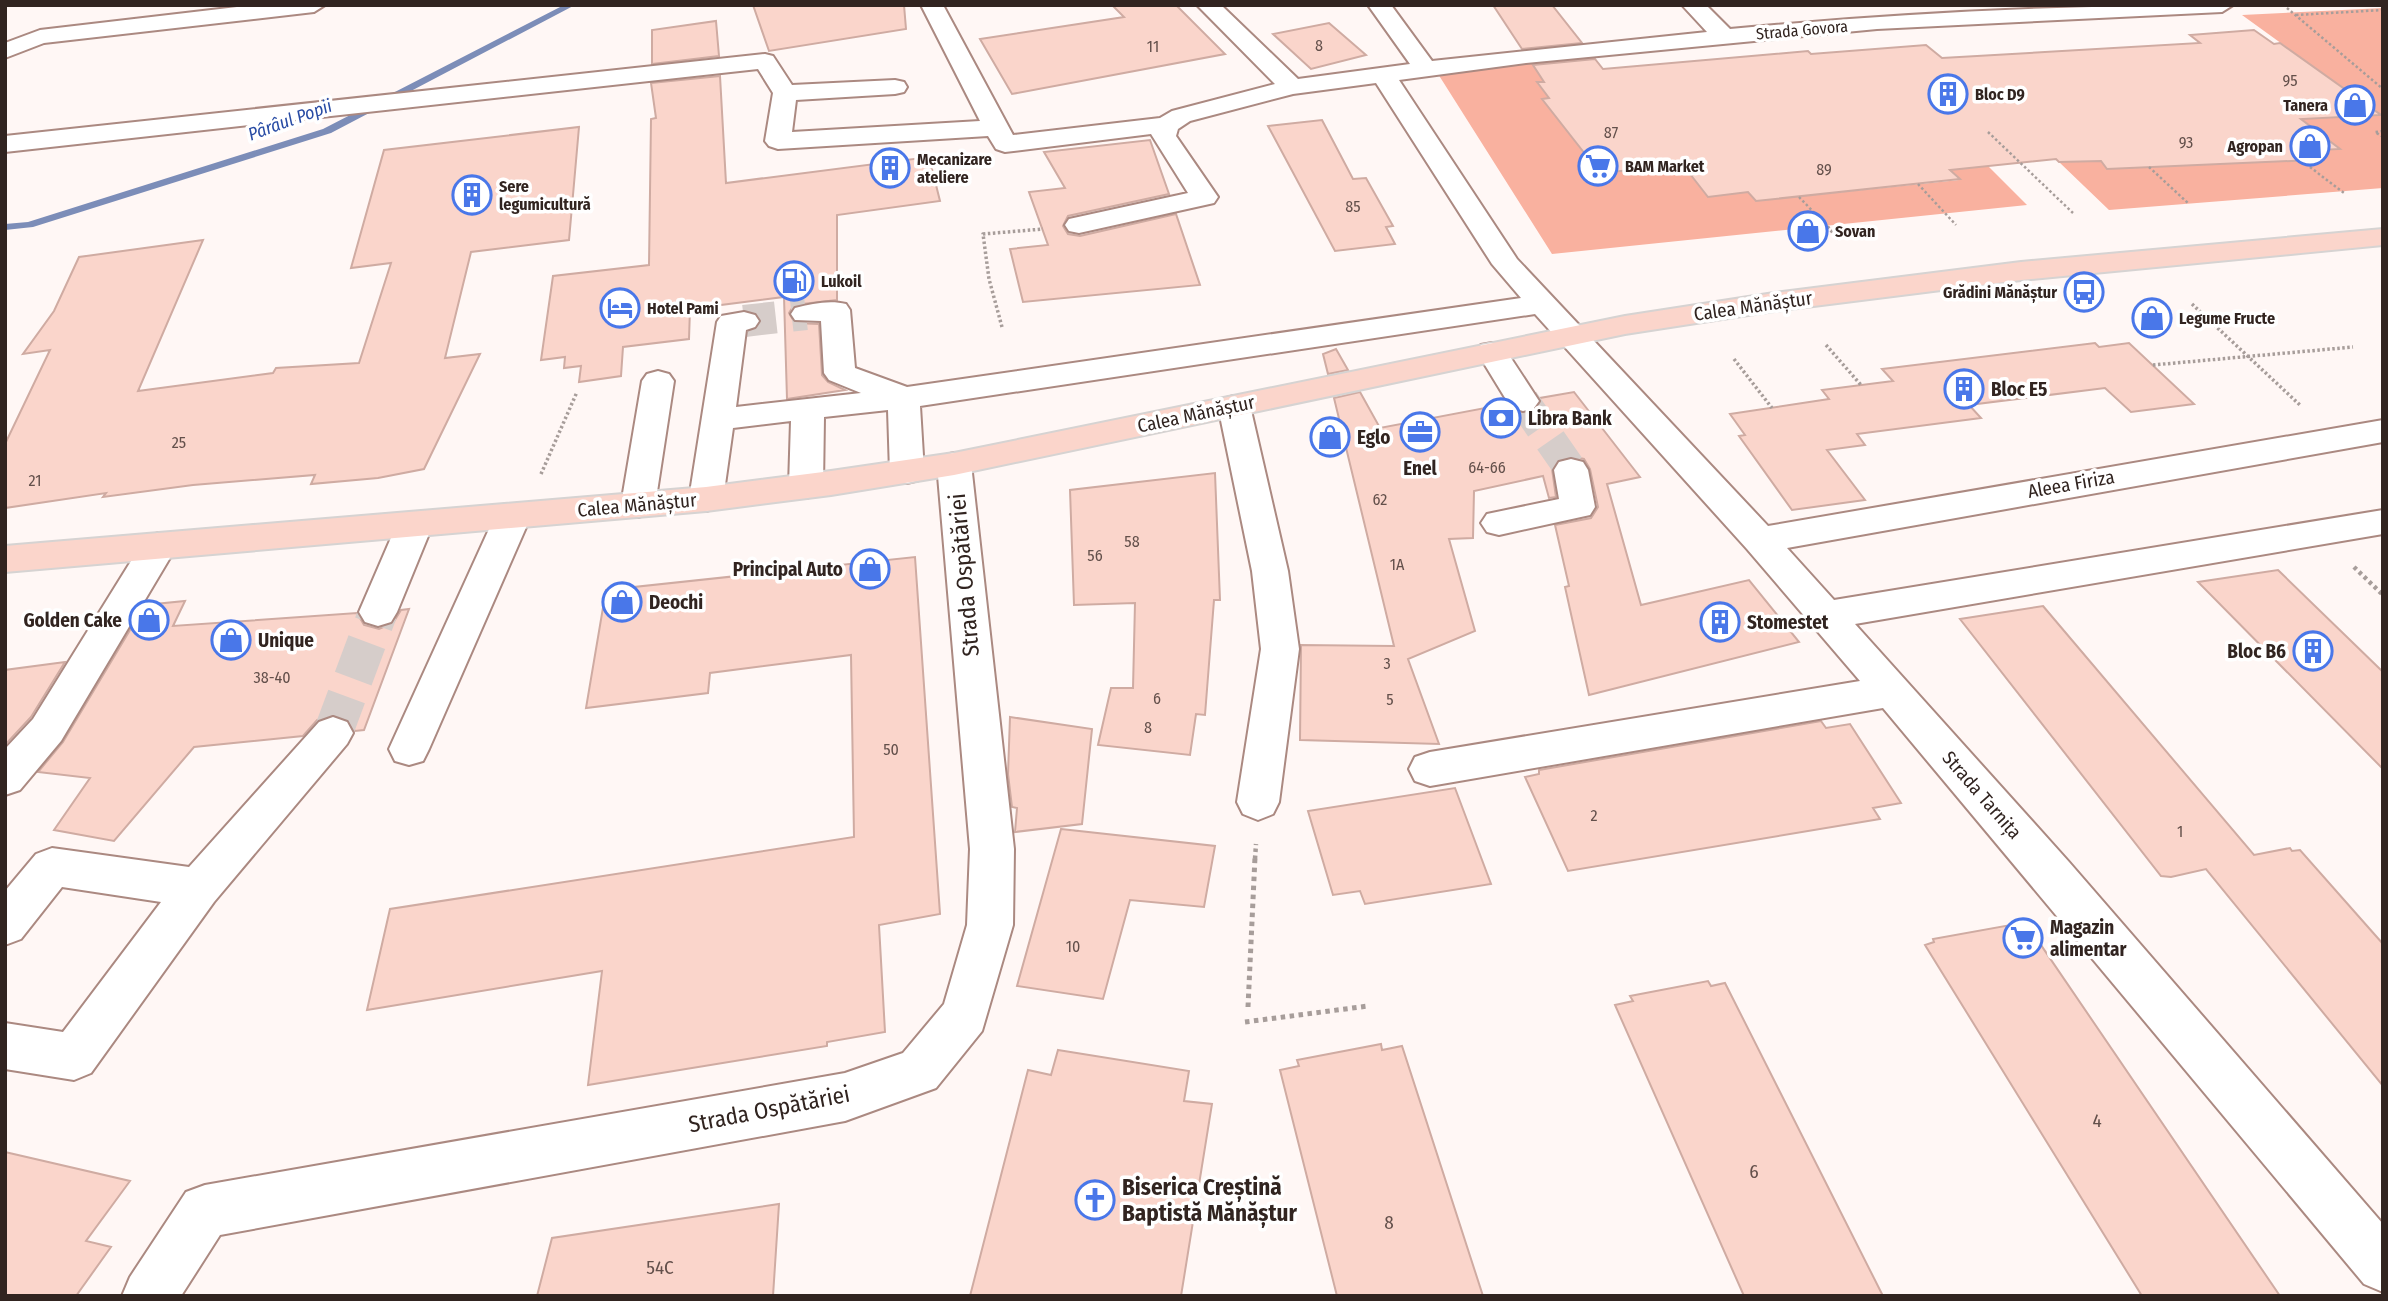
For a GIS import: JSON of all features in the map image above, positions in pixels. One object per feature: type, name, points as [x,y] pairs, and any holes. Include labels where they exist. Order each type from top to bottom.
[{"type":"main road","name":"Calea Mănăștur","points":[[5,559],[706,499],[806,486],[954,464],[1570,336],[1815,296],[2102,262],[2378,237]]},
{"type":"street","points":[[5,41],[314,5]]},
{"type":"street","points":[[5,144],[765,61],[785,93],[778,141],[995,128],[933,5]]},
{"type":"street","points":[[1208,5],[1292,87]]},
{"type":"street","points":[[1379,5],[1424,67]]},
{"type":"street","points":[[1693,5],[1725,37]]},
{"type":"street","name":"Strada Govora","points":[[995,128],[1005,144],[1167,125],[1181,116],[1292,87],[1382,73],[1725,37],[1905,13],[2222,5]]},
{"type":"street","points":[[5,51],[40,37]]},
{"type":"street","points":[[1382,73],[1506,264],[1570,336]]},
{"type":"street","points":[[785,93],[895,87]]},
{"type":"street","points":[[1079,225],[1204,197],[1163,136],[1167,125]]},
{"type":"street","points":[[718,419],[904,398],[1540,304]]},
{"type":"street","points":[[806,314],[835,310],[840,373],[904,398]]},
{"type":"street","points":[[706,499],[732,322],[744,321]]},
{"type":"street","name":"Strada Tarnița","points":[[1570,336],[1760,540],[2053,876],[2383,1265]]},
{"type":"street","points":[[1492,352],[1523,401]]},
{"type":"street","points":[[638,505],[658,382]]},
{"type":"street","points":[[904,398],[907,472]]},
{"type":"street","points":[[1234,406],[1270,571],[1280,649],[1258,802]]},
{"type":"street","points":[[806,486],[808,408]]},
{"type":"street","name":"Aleea Firiza","points":[[1760,540],[2335,437],[2383,431]]},
{"type":"street","name":"Strada Ospătăriei","points":[[149,1296],[205,1211],[845,1097],[919,1071],[965,1015],[990,925],[992,849],[954,464]]},
{"type":"street","points":[[1500,523],[1578,507],[1570,470]]},
{"type":"street","points":[[409,750],[513,516]]},
{"type":"street","points":[[1824,615],[2383,522]]},
{"type":"street","points":[[378,612],[415,524]]},
{"type":"street","points":[[5,778],[47,730],[159,546]]},
{"type":"street","points":[[1430,769],[1891,691]]},
{"type":"street","points":[[5,1046],[74,1057],[198,888],[333,733]]},
{"type":"street","points":[[5,925],[52,867],[198,888]]},
{"type":"path","points":[[2287,8],[2383,89]]},
{"type":"path","points":[[2295,15],[2383,10]]},
{"type":"path","points":[[2383,131],[2375,132],[2383,137]]},
{"type":"path","points":[[1988,132],[2073,214]]},
{"type":"path","points":[[2302,161],[2343,193]]},
{"type":"path","points":[[2149,167],[2189,204]]},
{"type":"path","points":[[1918,184],[1956,225]]},
{"type":"path","points":[[1799,197],[1839,239]]},
{"type":"path","points":[[1002,327],[989,279],[983,234],[1079,225]]},
{"type":"path","points":[[2192,304],[2335,437]]},
{"type":"path","points":[[1826,345],[1861,385]]},
{"type":"path","points":[[2153,365],[2353,347]]},
{"type":"path","points":[[1734,359],[1772,408]]},
{"type":"path","points":[[540,476],[577,391]]},
{"type":"path","points":[[1248,1007],[1258,802]]},
{"type":"path","points":[[1245,1022],[1368,1006]]},
{"type":"shaded area","points":[[2383,8],[2383,188],[2109,210],[2059,162],[2101,161],[2108,169],[2312,160],[2301,151],[2339,149],[2301,119],[2380,115],[2242,15]]},
{"type":"shaded area","points":[[1588,50],[1610,78],[1537,83],[1549,98],[1543,99],[1600,173],[1683,165],[1708,197],[1748,192],[1756,201],[1959,180],[1950,170],[1988,166],[2027,205],[1552,254],[1433,66]]},
{"type":"building","points":[[753,5],[904,5],[906,29],[769,51]]},
{"type":"building","points":[[1112,5],[1176,5],[1225,54],[1012,94],[980,39],[1124,17]]},
{"type":"building","points":[[1493,5],[1552,5],[1582,43],[1522,49]]},
{"type":"building","points":[[716,21],[719,56],[652,64],[652,30]]},
{"type":"building","points":[[1329,23],[1366,55],[1311,69],[1273,34]]},
{"type":"building","points":[[2254,30],[2274,44],[2280,43],[2381,115],[2301,119],[2340,149],[2301,151],[2313,160],[2107,169],[2101,161],[2059,162],[2056,159],[1950,170],[1960,179],[1756,201],[1748,192],[1708,197],[1683,165],[1600,173],[1542,99],[1549,98],[1537,82],[1544,82],[1533,65],[1595,59],[1603,69],[1808,51],[1811,54],[1926,45],[1942,58],[2200,43],[2190,35]]},
{"type":"building","points":[[720,76],[726,183],[929,157],[940,201],[837,215],[837,300],[794,305],[789,313],[795,323],[819,324],[822,375],[828,382],[845,390],[787,399],[784,297],[690,309],[689,339],[623,347],[621,376],[579,382],[581,366],[564,368],[565,357],[541,360],[553,276],[649,265],[651,119],[656,118],[651,83]]},
{"type":"building","points":[[1322,120],[1353,179],[1366,178],[1393,226],[1386,227],[1395,244],[1335,251],[1268,126]]},
{"type":"building","points":[[579,127],[569,240],[471,252],[445,358],[480,354],[424,469],[378,478],[311,484],[315,475],[193,485],[103,497],[106,493],[5,508],[5,444],[50,350],[23,354],[54,311],[79,257],[203,240],[138,391],[273,373],[276,368],[359,363],[391,263],[351,268],[384,150]]},
{"type":"building","points":[[1150,140],[1169,194],[1068,216],[1063,226],[1068,234],[1080,236],[1176,214],[1200,285],[1023,302],[1010,249],[1048,245],[1029,192],[1065,188],[1044,152]]},
{"type":"building","name":"Bloc E5","points":[[2095,343],[2099,347],[2129,343],[2194,404],[2131,412],[2105,388],[1969,405],[1981,418],[1857,434],[1865,445],[1827,450],[1865,500],[1792,510],[1739,436],[1745,435],[1730,414],[1829,399],[1822,390],[1893,381],[1882,369]]},
{"type":"building","points":[[1336,349],[1348,370],[1328,374],[1323,354]]},
{"type":"building","points":[[1360,392],[1380,428],[1506,404],[1511,411],[1524,414],[1536,410],[1540,398],[1574,392],[1640,477],[1607,484],[1641,605],[1749,580],[1799,642],[1589,695],[1565,587],[1569,586],[1555,525],[1591,518],[1598,507],[1590,469],[1584,459],[1570,456],[1558,459],[1552,469],[1556,497],[1549,498],[1543,476],[1474,491],[1473,538],[1449,539],[1475,631],[1408,659],[1439,744],[1300,740],[1301,645],[1394,646],[1334,398]]},
{"type":"building","points":[[1215,473],[1220,600],[1214,600],[1205,715],[1196,714],[1190,755],[1098,745],[1111,688],[1133,688],[1135,603],[1074,605],[1070,490]]},
{"type":"building","points":[[915,557],[940,914],[879,925],[885,1032],[827,1042],[827,1046],[588,1085],[602,971],[367,1010],[390,909],[854,837],[851,655],[710,673],[708,693],[586,708],[606,590]]},
{"type":"building","name":"Bloc B6","points":[[2278,570],[2383,672],[2383,769],[2198,582]]},
{"type":"building","points":[[185,601],[173,626],[357,613],[364,625],[379,629],[393,623],[401,610],[409,609],[364,730],[355,731],[348,720],[332,715],[317,720],[303,736],[194,747],[114,841],[54,830],[90,778],[38,772],[63,742],[145,605]]},
{"type":"building","points":[[2043,606],[2254,855],[2290,848],[2292,851],[2300,850],[2383,944],[2383,1086],[2206,869],[2171,877],[2161,876],[1960,619]]},
{"type":"building","points":[[65,662],[31,717],[5,745],[5,670]]},
{"type":"building","points":[[1010,717],[1092,729],[1082,824],[1015,832],[1017,808],[1012,807],[1008,774]]},
{"type":"building","points":[[1821,721],[1826,728],[1850,724],[1901,803],[1873,808],[1880,819],[1568,871],[1525,777],[1539,774],[1539,770]]},
{"type":"building","points":[[1455,788],[1491,884],[1365,904],[1360,891],[1333,895],[1308,811]]},
{"type":"building","points":[[1061,829],[1215,846],[1204,907],[1130,900],[1103,999],[1017,986]]},
{"type":"building","points":[[2016,924],[2018,928],[2028,926],[2280,1296],[2142,1296],[1925,945],[1934,942],[1933,939]]},
{"type":"building","points":[[1708,981],[1711,986],[1725,983],[1883,1296],[1744,1296],[1615,1005],[1633,1001],[1630,996]]},
{"type":"building","points":[[1381,1044],[1382,1050],[1402,1046],[1483,1296],[1337,1296],[1280,1070],[1299,1066],[1297,1060]]},
{"type":"building","name":"Biserica Creștină Baptistă Mănăștur","points":[[1058,1050],[1189,1071],[1184,1101],[1212,1104],[1181,1296],[970,1296],[1028,1070],[1051,1075]]},
{"type":"building","points":[[5,1152],[130,1181],[86,1241],[111,1247],[76,1296],[5,1296]]},
{"type":"building","points":[[779,1204],[773,1296],[537,1296],[552,1238]]},
{"type":"waterway","name":"Pârâul Popii","points":[[5,227],[29,225],[327,131],[571,5]]},
{"type":"tunnel","points":[[744,321],[806,314]]},
{"type":"tunnel","points":[[1523,401],[1571,470]]},
{"type":"tunnel","points":[[333,733],[378,612]]},
{"type":"place","name":"Bloc D9","points":[[1948,94]]},
{"type":"place","name":"Tanera","points":[[2355,105]]},
{"type":"place","name":"Agropan","points":[[2310,146]]},
{"type":"place","name":"BAM Market","points":[[1598,166]]},
{"type":"place","name":"Mecanizare ateliere","points":[[890,168]]},
{"type":"place","name":"Sere legumicultură","points":[[472,195]]},
{"type":"place","name":"Sovan","points":[[1808,231]]},
{"type":"place","name":"Lukoil","points":[[794,281]]},
{"type":"place","name":"Grădini Mănăștur","points":[[2084,292]]},
{"type":"place","name":"Hotel Pami","points":[[620,308]]},
{"type":"place","name":"Legume Fructe","points":[[2152,318]]},
{"type":"place","name":"Bloc E5","points":[[1964,389]]},
{"type":"place","name":"Libra Bank","points":[[1501,418]]},
{"type":"place","name":"Enel","points":[[1420,432]]},
{"type":"place","name":"Eglo","points":[[1330,437]]},
{"type":"place","name":"Principal Auto","points":[[870,569]]},
{"type":"place","name":"Deochi","points":[[622,602]]},
{"type":"place","name":"Golden Cake","points":[[149,620]]},
{"type":"place","name":"Stomestet","points":[[1720,622]]},
{"type":"place","name":"Unique","points":[[231,640]]},
{"type":"place","name":"Bloc B6","points":[[2313,651]]},
{"type":"place","name":"Magazin alimentar","points":[[2023,938]]},
{"type":"place","name":"Biserica Creștină Baptistă Mănăștur","points":[[1095,1200]]}]
